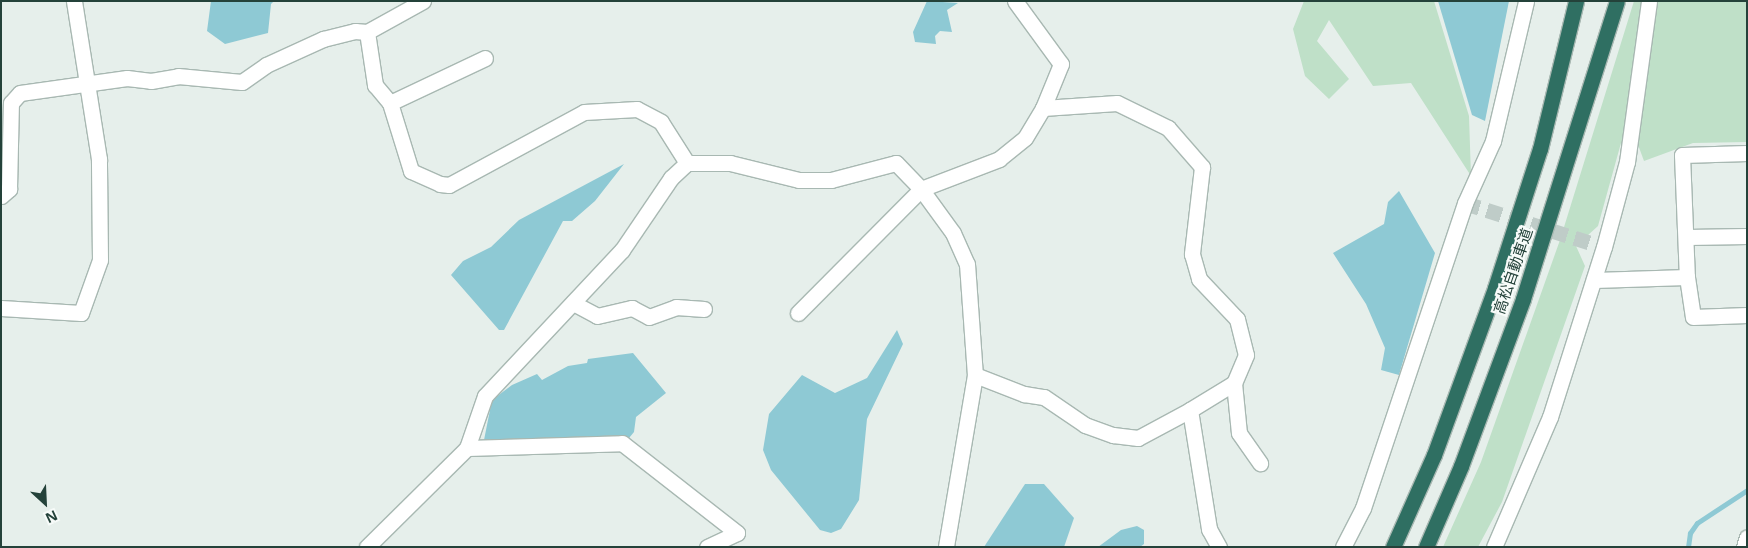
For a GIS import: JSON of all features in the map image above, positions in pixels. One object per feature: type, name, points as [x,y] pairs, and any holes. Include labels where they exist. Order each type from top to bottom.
[{"type":"highway","name":"高松自動車道","points":[[1393,547],[1434,455],[1496,288],[1540,148],[1576,1]]},
{"type":"highway","name":"高松自動車道","points":[[1426,547],[1460,466],[1523,299],[1617,1]]},
{"type":"street","points":[[1,308],[81,313],[100,260],[99,159],[74,1]]},
{"type":"street","points":[[1,196],[9,189],[11,103],[20,93],[88,84],[109,79],[151,81],[178,76],[242,82],[266,65],[323,39],[355,31],[367,32],[423,1]]},
{"type":"street","points":[[798,313],[921,188],[999,159],[1026,138],[1043,108],[1061,64],[1015,1]]},
{"type":"street","points":[[1343,547],[1363,508],[1465,203],[1492,141],[1526,1]]},
{"type":"street","points":[[1494,547],[1550,417],[1594,280],[1627,162],[1649,1]]},
{"type":"street","points":[[367,32],[375,85],[390,103],[411,171],[440,184],[449,185],[584,112],[637,109],[661,122],[687,163]]},
{"type":"street","points":[[390,103],[484,58]]},
{"type":"street","points":[[1043,108],[1117,103],[1168,128],[1202,167],[1192,254],[1199,279],[1237,319],[1246,355],[1234,383],[1239,433],[1260,463]]},
{"type":"street","points":[[1747,153],[1682,155],[1688,277],[1693,317],[1747,315]]},
{"type":"street","points":[[367,547],[468,448],[486,396],[622,250],[671,178],[687,163],[730,163],[799,180],[831,180],[896,163],[921,188],[953,233],[967,264],[975,375],[946,547]]},
{"type":"street","points":[[1687,237],[1747,236]]},
{"type":"street","points":[[1594,280],[1688,277]]},
{"type":"street","points":[[573,303],[598,316],[632,308],[649,317],[676,307],[704,309]]},
{"type":"street","points":[[975,375],[1024,394],[1044,397],[1085,425],[1113,435],[1138,438],[1190,410],[1234,383]]},
{"type":"street","points":[[1190,410],[1209,529],[1219,547]]},
{"type":"street","points":[[468,448],[622,443],[737,533],[708,547]]},
{"type":"street","points":[[1744,547],[1747,538]]},
{"type":"green space","points":[[1304,1],[1434,1],[1469,116],[1471,176],[1411,83],[1373,86],[1329,20],[1317,41],[1349,79],[1329,99],[1305,76],[1293,29]]},
{"type":"green space","points":[[1634,1],[1747,1],[1747,142],[1693,143],[1644,161],[1637,142],[1621,143],[1598,226],[1576,246],[1585,266],[1502,502],[1478,547],[1443,547],[1481,462],[1560,240]]},
{"type":"water","points":[[211,1],[274,1],[271,4],[268,33],[225,44],[207,31]]},
{"type":"water","points":[[927,1],[958,3],[947,10],[952,32],[940,31],[935,36],[936,44],[915,42],[913,32]]},
{"type":"water","points":[[1438,1],[1509,1],[1485,121],[1472,115]]},
{"type":"water","points":[[624,164],[595,201],[572,221],[563,221],[504,330],[499,330],[451,275],[463,261],[491,247],[519,220]]},
{"type":"water","points":[[1399,191],[1435,253],[1399,375],[1381,370],[1385,348],[1366,304],[1333,253],[1384,224],[1388,202]]},
{"type":"water","points":[[897,330],[903,344],[867,419],[859,500],[841,529],[831,533],[820,530],[771,470],[763,450],[769,414],[802,375],[835,393],[867,378]]},
{"type":"water","points":[[633,353],[666,393],[636,417],[634,432],[629,438],[505,442],[484,440],[492,400],[512,385],[537,374],[542,380],[568,366],[587,363],[588,359]]},
{"type":"water","points":[[1025,484],[1044,484],[1074,518],[1064,547],[984,547]]},
{"type":"water","points":[[1137,526],[1144,530],[1144,544],[1140,547],[1098,547],[1121,530]]},
{"type":"waterway","points":[[1688,547],[1690,533],[1697,523],[1747,490]]},
{"type":"tunnel","points":[[1465,203],[1604,247]]}]
